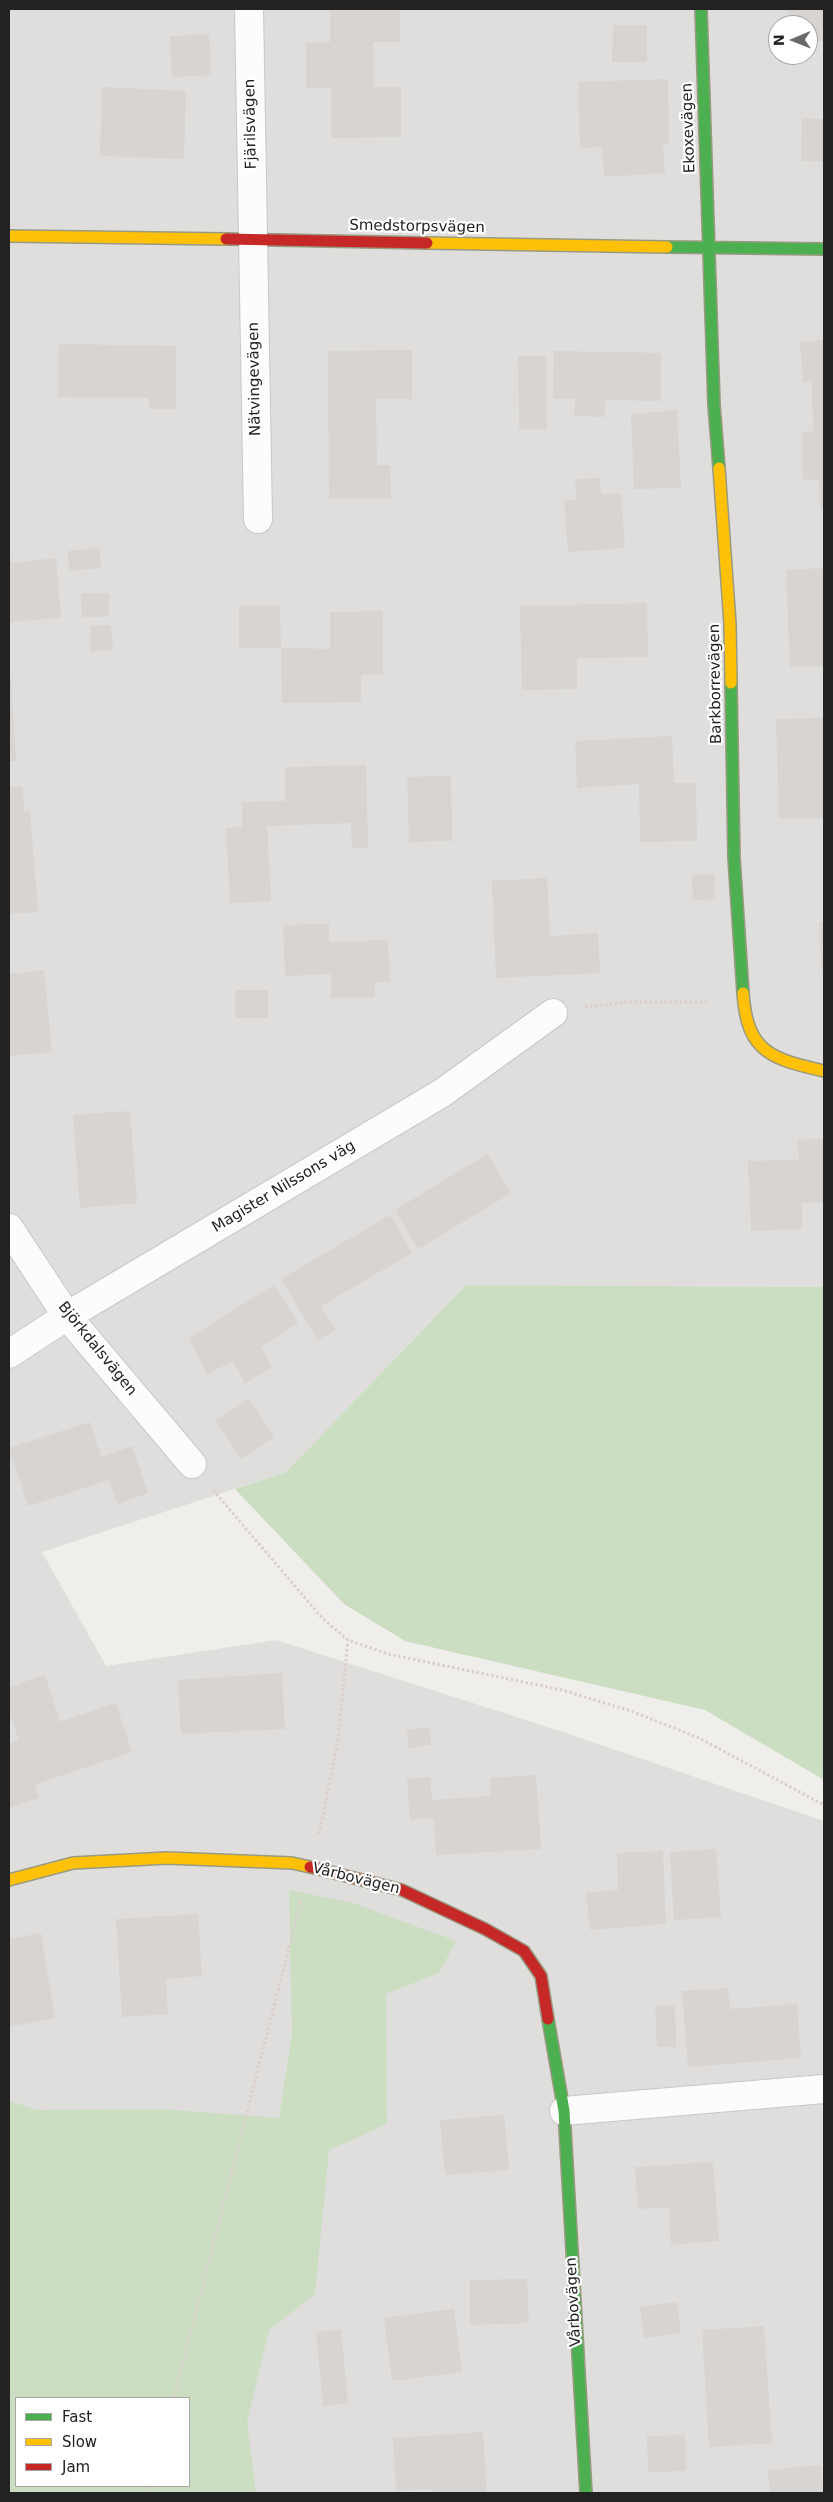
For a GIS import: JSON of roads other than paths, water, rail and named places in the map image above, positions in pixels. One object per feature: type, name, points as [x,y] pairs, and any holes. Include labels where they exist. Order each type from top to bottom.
[{"type":"street","name":"Fjärilsvägen","points":[[249,9],[253,239]]},
{"type":"street","name":"Ekoxevägen","points":[[701,9],[708,246]]},
{"type":"street","name":"Smedstorpsvägen","points":[[9,236],[824,249]]},
{"type":"street","name":"Nätvingevägen","points":[[253,239],[258,519]]},
{"type":"street","name":"Barkborrevägen","points":[[708,246],[714,405],[730,624],[734,858],[744,1014],[758,1045],[782,1061],[824,1071]]},
{"type":"street","name":"Magister Nilssons väg","points":[[9,1354],[67,1316],[442,1093],[553,1012]]},
{"type":"street","name":"Björkdalsvägen","points":[[9,1228],[67,1316],[192,1464]]},
{"type":"street","name":"Vårbovägen","points":[[9,1880],[73,1863],[167,1858],[292,1864],[402,1890],[485,1929],[524,1951],[541,1976],[564,2111],[586,2493]]},
{"type":"street","points":[[564,2111],[824,2088]]}]
